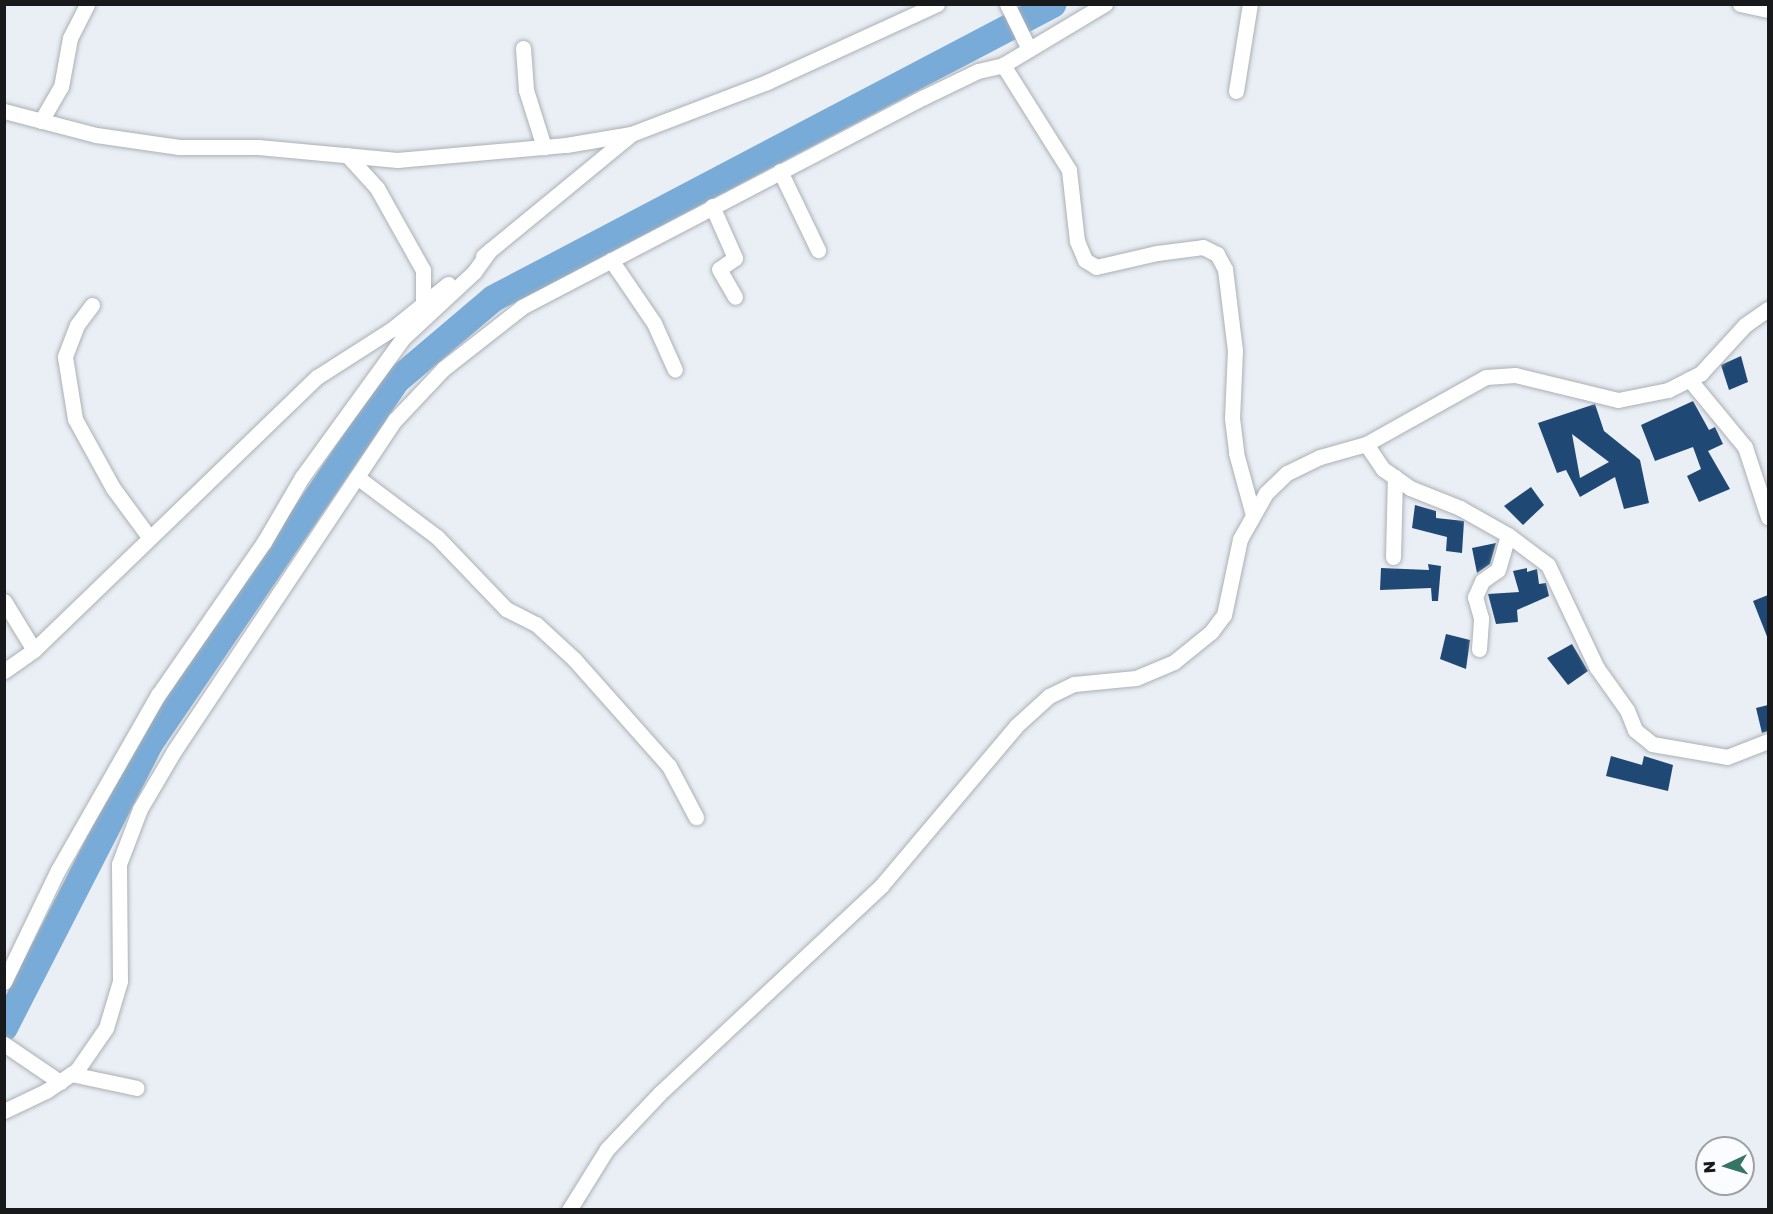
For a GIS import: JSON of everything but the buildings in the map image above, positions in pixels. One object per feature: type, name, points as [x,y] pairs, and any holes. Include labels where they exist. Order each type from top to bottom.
[{"type":"street","points":[[41,121],[61,87],[70,38],[87,4]]},
{"type":"street","points":[[4,111],[96,135],[179,147],[258,147],[397,160],[544,147],[631,134],[767,82],[906,10],[937,4]]},
{"type":"street","points":[[4,1111],[65,1078],[106,1028],[120,981],[119,864],[140,809],[395,420],[443,369],[522,307],[780,171],[978,71],[1003,64],[1028,47],[1106,4]]},
{"type":"street","points":[[1236,91],[1250,4]]},
{"type":"street","points":[[1740,4],[1768,10]]},
{"type":"street","points":[[1007,6],[1028,47]]},
{"type":"street","points":[[523,48],[526,90],[544,147]]},
{"type":"street","points":[[1003,64],[1069,170],[1077,241],[1085,260],[1096,267],[1157,253],[1203,247],[1217,254],[1226,269],[1235,350],[1232,418],[1236,453],[1253,515]]},
{"type":"street","points":[[4,671],[34,650],[317,377],[392,329],[631,134]]},
{"type":"street","points":[[347,155],[377,188],[423,270],[423,304]]},
{"type":"street","points":[[780,171],[818,250]]},
{"type":"street","points":[[712,206],[735,258],[719,269],[735,297]]},
{"type":"street","points":[[4,982],[58,870],[158,695],[264,543],[303,477],[403,338],[474,272],[490,250]]},
{"type":"street","points":[[611,260],[654,323],[675,370]]},
{"type":"street","points":[[92,305],[76,325],[65,357],[75,419],[113,488],[149,537]]},
{"type":"street","points":[[568,1209],[607,1149],[660,1093],[881,886],[1016,726],[1049,696],[1074,684],[1136,678],[1174,662],[1211,632],[1224,615],[1240,539],[1266,493],[1287,473],[1320,457],[1366,444],[1486,377],[1515,375],[1618,400],[1668,390],[1701,373],[1745,325],[1768,309]]},
{"type":"street","points":[[1689,379],[1745,447],[1762,484],[1768,518]]},
{"type":"street","points":[[1366,444],[1383,469],[1395,477],[1508,535],[1548,565],[1597,669],[1627,710],[1635,730],[1652,744],[1727,757],[1768,741]]},
{"type":"street","points":[[357,477],[437,537],[506,609],[536,624],[574,659],[669,766],[696,817]]},
{"type":"street","points":[[1393,557],[1395,477]]},
{"type":"street","points":[[1479,649],[1481,618],[1475,597],[1482,580],[1498,570],[1508,535]]},
{"type":"street","points":[[4,601],[34,650]]},
{"type":"street","points":[[9,1048],[65,1078],[137,1089]]},
{"type":"waterway","points":[[4,1027],[150,742],[395,381],[493,298],[1052,4]]}]
